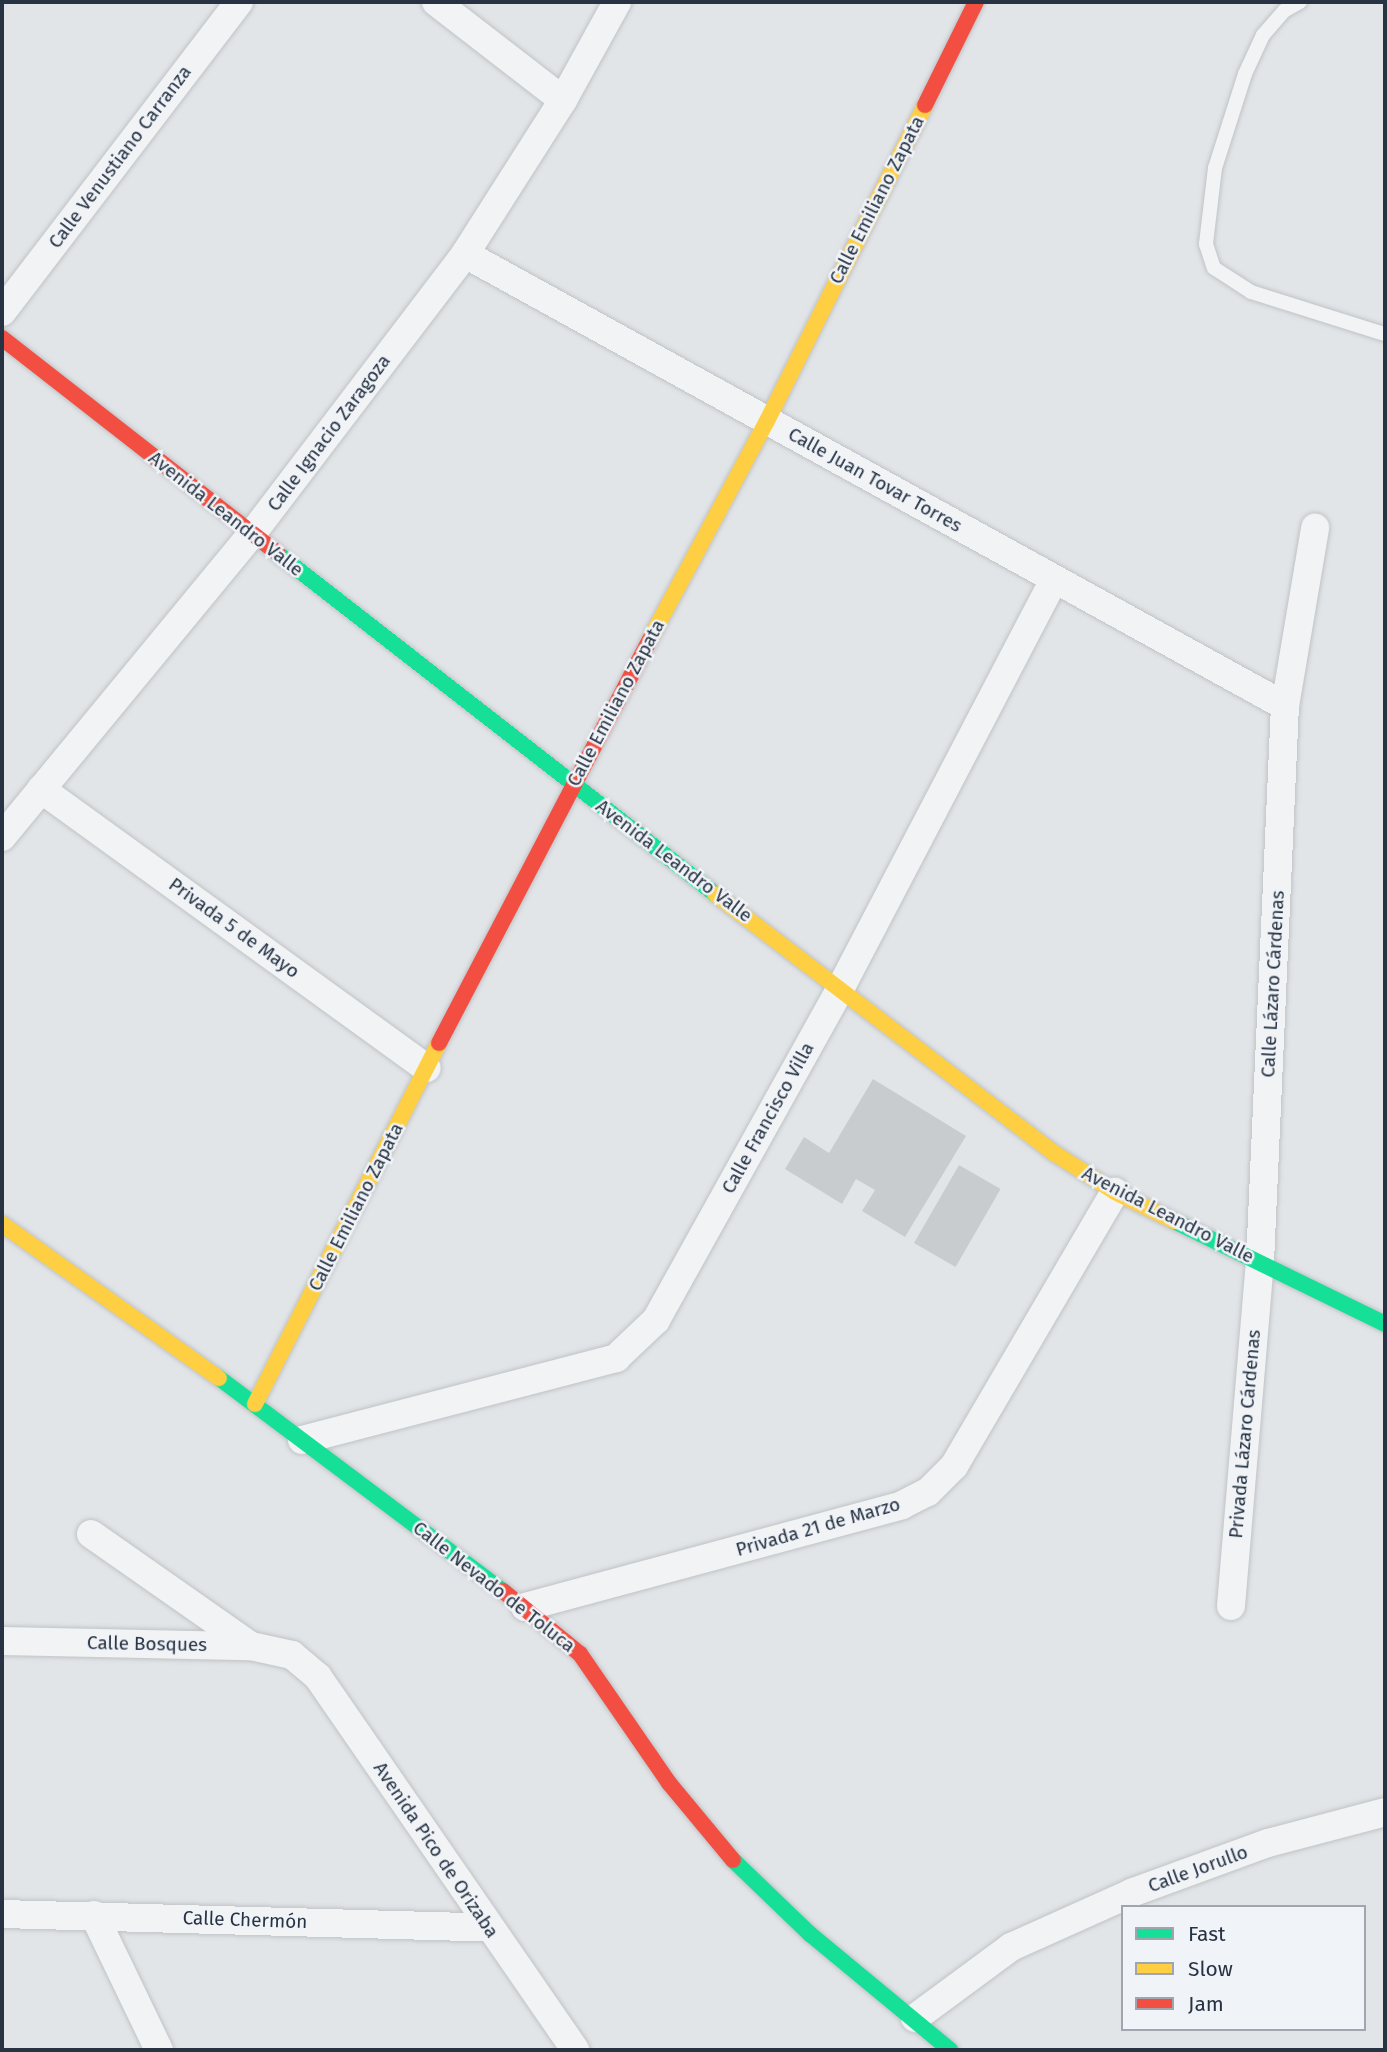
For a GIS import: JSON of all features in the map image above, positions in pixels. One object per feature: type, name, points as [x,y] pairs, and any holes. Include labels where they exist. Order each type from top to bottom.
[{"type":"street","name":"Calle Venustiano Carranza","points":[[2,312],[239,2]]},
{"type":"street","points":[[436,2],[563,100]]},
{"type":"street","name":"Calle Ignacio Zaragoza","points":[[2,837],[253,534],[465,254],[563,100],[617,2]]},
{"type":"street","name":"Calle Emiliano Zapata","points":[[255,1404],[572,784],[767,421],[976,2]]},
{"type":"street","name":"Calle Juan Tovar Torres","points":[[465,254],[1285,706]]},
{"type":"street","name":"Avenida Leandro Valle","points":[[2,338],[572,784],[841,987],[1016,1125],[1115,1192],[1385,1324]]},
{"type":"street","points":[[1285,706],[1315,528]]},
{"type":"street","name":"Calle Francisco Villa","points":[[302,1440],[615,1358],[635,1343],[656,1320],[841,987],[1054,579]]},
{"type":"street","name":"Calle Lázaro Cárdenas","points":[[1260,1262],[1285,706]]},
{"type":"street","name":"Privada 5 de Mayo","points":[[41,789],[427,1068]]},
{"type":"street","name":"Privada 21 de Marzo","points":[[525,1607],[902,1505],[928,1492],[954,1466],[1115,1192]]},
{"type":"street","name":"Calle Nevado de Toluca","points":[[2,1224],[255,1404],[525,1607],[580,1654],[669,1783],[733,1860],[810,1934],[915,2018],[950,2050]]},
{"type":"street","name":"Privada Lázaro Cárdenas","points":[[1231,1606],[1260,1262]]},
{"type":"street","points":[[91,1534],[251,1646]]},
{"type":"street","name":"Calle Bosques","points":[[2,1642],[251,1646],[292,1655]]},
{"type":"street","name":"Avenida Pico de Orizaba","points":[[292,1655],[318,1676],[488,1928],[575,2050]]},
{"type":"street","name":"Calle Jorullo","points":[[915,2018],[1011,1947],[1131,1893],[1268,1843],[1385,1812]]},
{"type":"street","name":"Calle Chermón","points":[[2,1914],[488,1928]]},
{"type":"street","points":[[94,1915],[159,2050]]},
{"type":"lane","points":[[1300,2],[1284,11],[1263,35],[1245,74],[1215,168],[1206,244],[1214,268],[1251,292],[1384,334]]},
{"type":"building","points":[[873,1079],[966,1136],[905,1237],[862,1211],[875,1190],[856,1179],[842,1204],[785,1169],[804,1137],[829,1153]]},
{"type":"building","points":[[959,1165],[1001,1189],[956,1267],[914,1243]]},
{"type":"traffic: fast","points":[[278,554],[715,894]]},
{"type":"traffic: fast","points":[[1174,1221],[1385,1324]]},
{"type":"traffic: fast","points":[[219,1378],[503,1591]]},
{"type":"traffic: fast","points":[[733,1860],[810,1934],[950,2050]]},
{"type":"traffic: slow","points":[[650,639],[767,421],[925,105]]},
{"type":"traffic: slow","points":[[715,894],[1054,1153],[1115,1192],[1174,1221]]},
{"type":"traffic: slow","points":[[255,1404],[439,1043]]},
{"type":"traffic: slow","points":[[2,1224],[219,1378]]},
{"type":"traffic: jam","points":[[925,105],[976,2]]},
{"type":"traffic: jam","points":[[2,338],[278,554]]},
{"type":"traffic: jam","points":[[439,1043],[650,639]]},
{"type":"traffic: jam","points":[[503,1591],[580,1654],[669,1783],[733,1860]]}]
